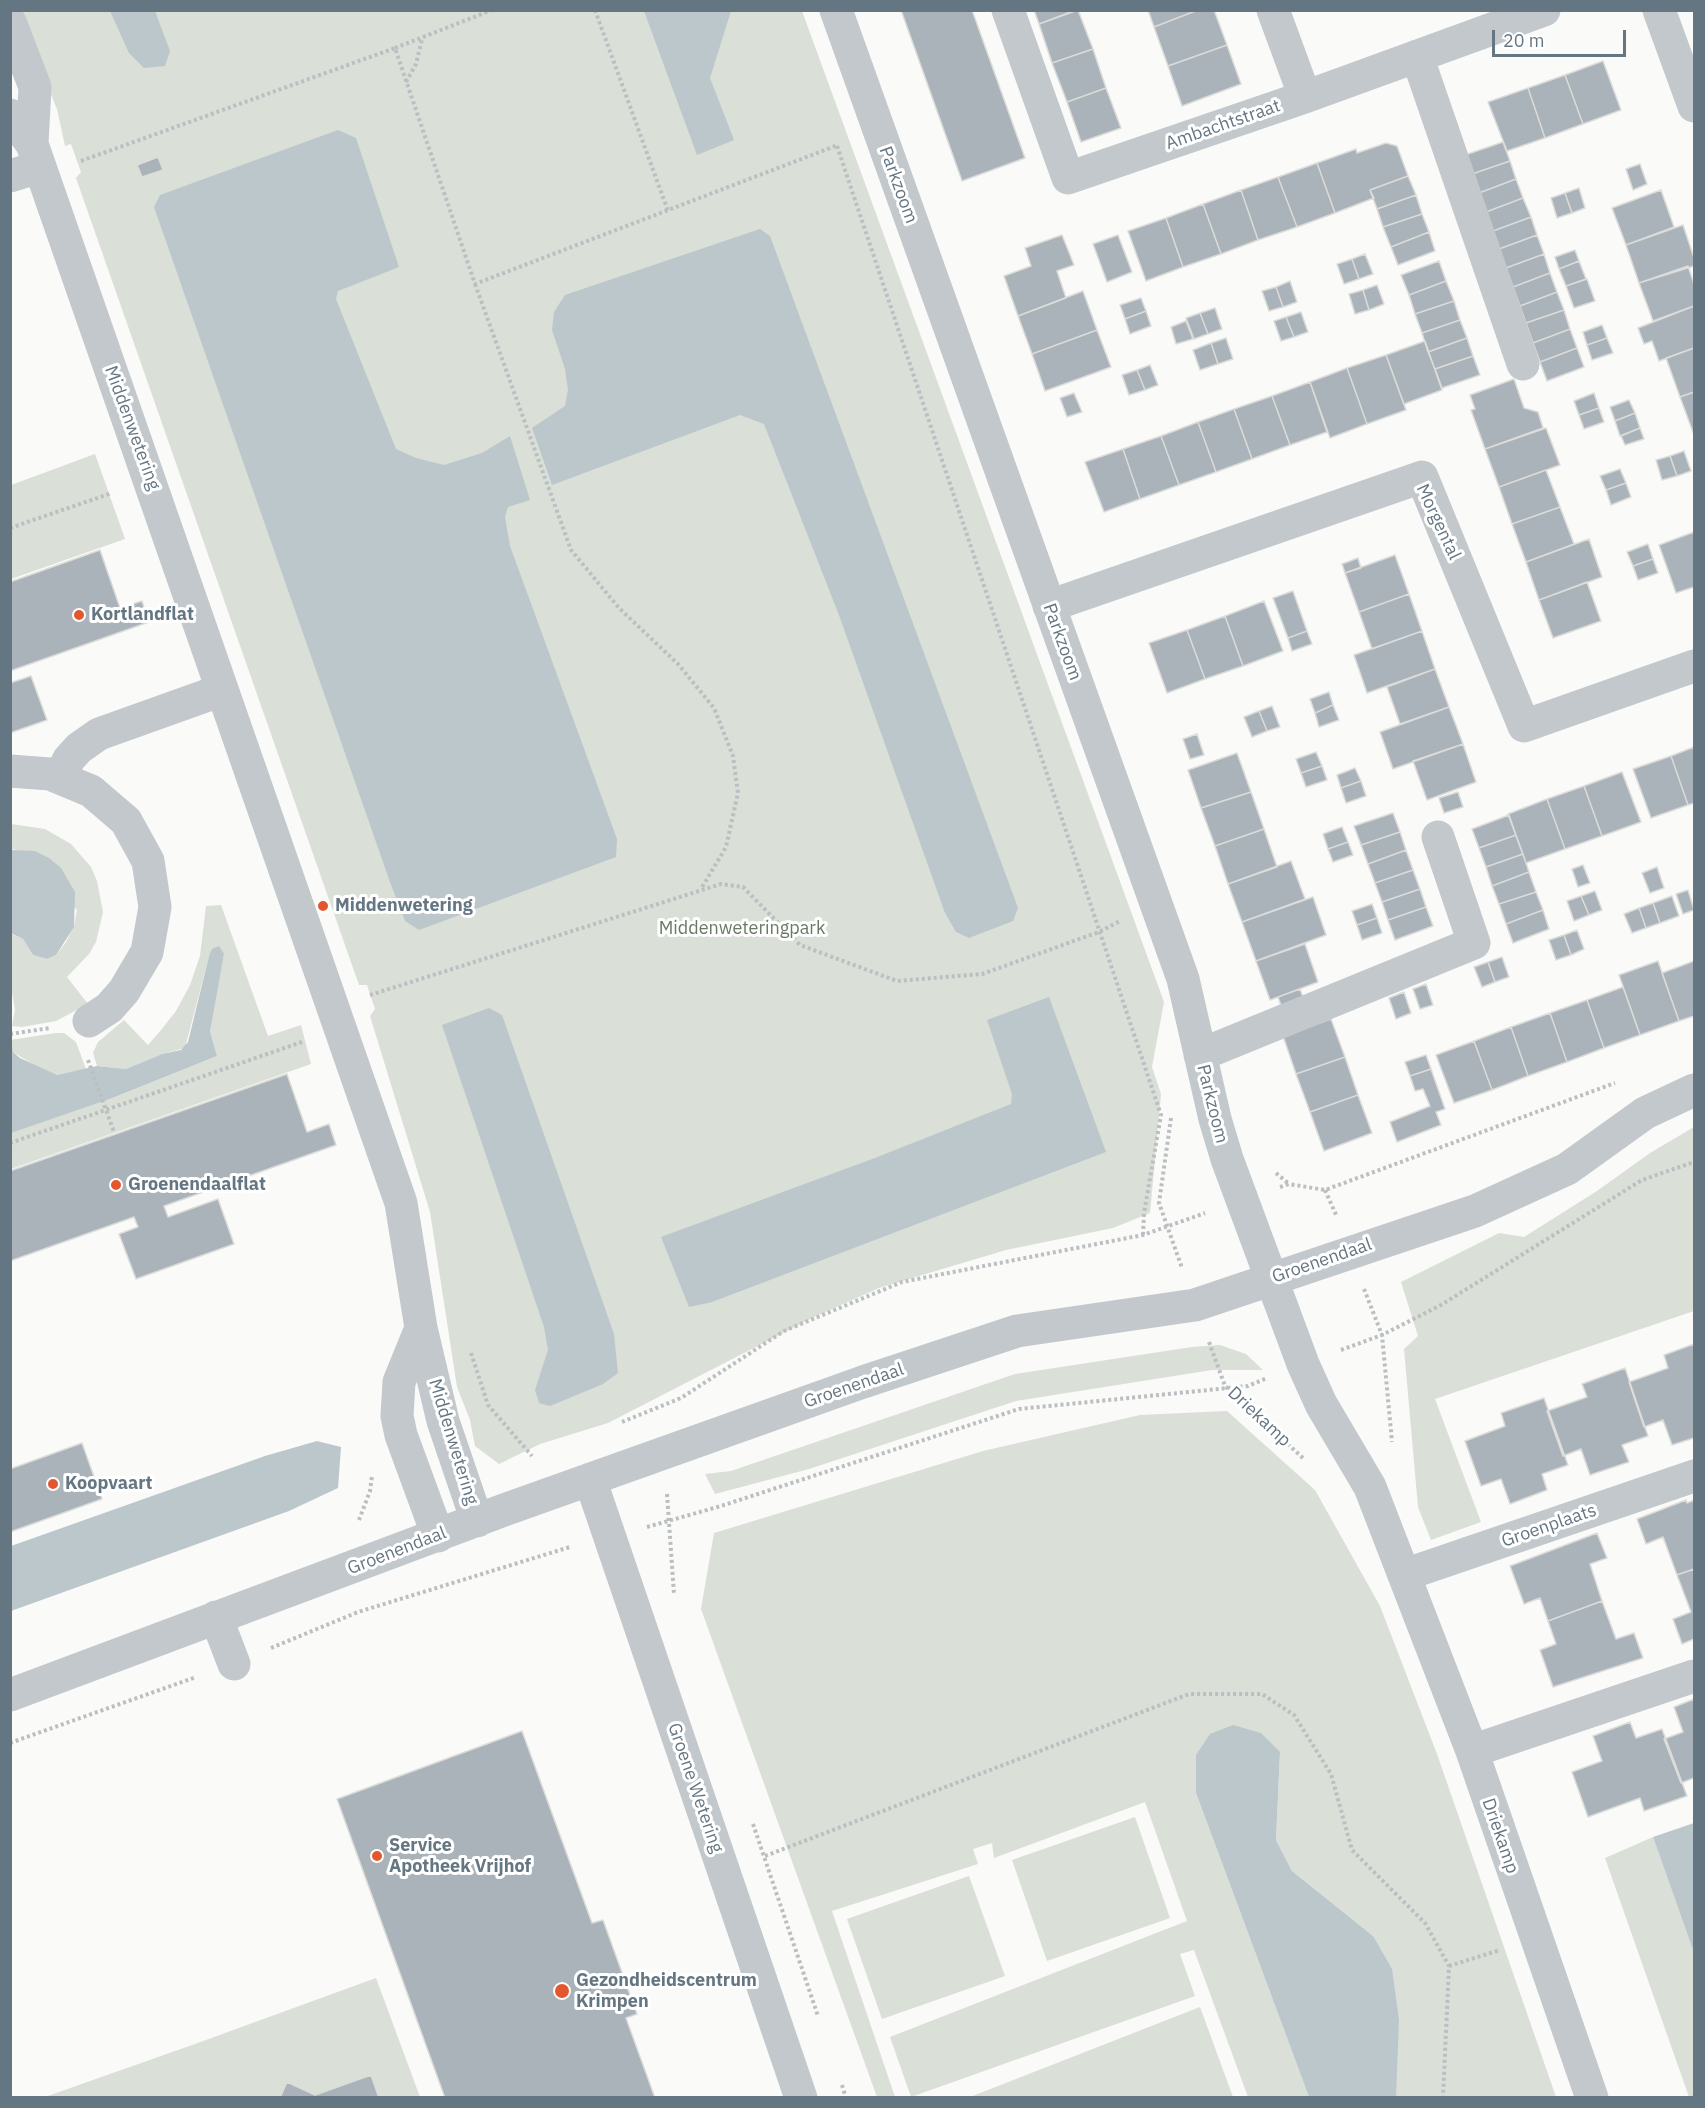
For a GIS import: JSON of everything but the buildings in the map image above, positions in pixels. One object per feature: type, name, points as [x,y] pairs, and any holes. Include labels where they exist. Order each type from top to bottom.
[{"type":"street","name":"Parkzoom","points":[[836,10],[1183,979],[1227,1159],[1271,1279]]},
{"type":"street","name":"Ambachtstraat","points":[[1008,10],[1068,178],[1305,97],[1544,10]]},
{"type":"street","points":[[1273,10],[1305,97]]},
{"type":"street","points":[[1659,10],[1695,106]]},
{"type":"street","name":"Middenwetering","points":[[10,22],[35,87],[27,162]]},
{"type":"street","points":[[1417,56],[1522,364]]},
{"type":"street","name":"Middenwetering","points":[[10,115],[151,479],[222,690],[342,1027],[404,1211],[421,1328],[443,1421],[477,1521]]},
{"type":"street","name":"Morgental","points":[[1049,606],[1422,477],[1524,726],[1695,666]]},
{"type":"street","points":[[60,777],[69,759],[79,748],[99,734],[222,690]]},
{"type":"street","points":[[10,771],[27,771],[60,777],[91,791],[126,821],[148,861],[155,907],[147,952],[124,991],[109,1008],[89,1020]]},
{"type":"street","points":[[1200,1055],[1474,943],[1438,837]]},
{"type":"street","name":"Groenendaal","points":[[10,1695],[590,1479],[863,1382],[1017,1331],[1195,1305],[1495,1202],[1567,1169],[1645,1113],[1695,1090]]},
{"type":"street","name":"Driekamp","points":[[1271,1279],[1303,1364],[1321,1404],[1370,1487],[1472,1751],[1535,1940],[1592,2097]]},
{"type":"street","name":"Middenwetering","points":[[421,1328],[399,1382],[397,1416],[401,1435],[438,1536]]},
{"type":"street","name":"Groenplaats","points":[[1404,1575],[1695,1476]]},
{"type":"street","name":"Groene Wetering","points":[[590,1479],[801,2097]]},
{"type":"street","points":[[216,1617],[234,1664]]},
{"type":"street","points":[[1472,1751],[1695,1676]]},
{"type":"path","points":[[27,162],[83,161],[395,48],[492,10]]},
{"type":"path","points":[[595,10],[668,211]]},
{"type":"path","points":[[406,82],[416,64],[422,38]]},
{"type":"path","points":[[395,48],[514,395],[571,550],[619,608],[678,664],[714,708],[733,756],[738,793],[726,847],[701,889]]},
{"type":"path","points":[[837,146],[1161,1115],[1144,1213],[1143,1235]]},
{"type":"path","points":[[476,284],[827,150]]},
{"type":"path","points":[[10,528],[151,479]]},
{"type":"path","points":[[382,991],[721,884],[743,887],[800,945],[897,981],[982,974],[1099,932]]},
{"type":"path","points":[[10,1143],[107,1112],[342,1027]]},
{"type":"path","points":[[91,1067],[114,1132]]},
{"type":"path","points":[[10,1743],[234,1664],[358,1612],[608,1536],[669,1521],[1019,1409],[1226,1386],[1248,1386],[1382,1335],[1431,1310],[1642,1180],[1695,1162]]},
{"type":"path","name":"Driekamp","points":[[1167,1227],[1226,1386],[1312,1466]]},
{"type":"path","points":[[765,1856],[1189,1694],[1262,1694],[1294,1715],[1331,1774],[1352,1850],[1425,1923],[1449,1966],[1443,2097]]},
{"type":"path","points":[[1449,1966],[1535,1940]]},
{"type":"green space","name":"Middenweteringpark","points":[[17,11],[802,11],[1164,1002],[1152,1067],[1161,1094],[1150,1213],[1113,1228],[1006,1250],[879,1288],[814,1317],[608,1423],[540,1444],[499,1464],[475,1446],[470,1420],[457,1387],[430,1212],[370,1016],[375,1009],[367,985],[359,985],[76,178],[81,172],[71,144],[65,146],[57,109]]},
{"type":"green space","points":[[95,454],[125,539],[11,579],[11,485]]},
{"type":"green space","points":[[11,824],[45,829],[71,844],[91,867],[97,881],[103,912],[96,942],[89,954],[67,977],[88,1004],[56,1021],[22,1027],[12,1026],[15,1010],[11,986],[10,933],[23,939],[33,955],[47,959],[56,955],[66,942],[74,926],[77,910],[14,849],[11,850]]},
{"type":"green space","points":[[221,905],[268,1036],[301,1025],[311,1064],[11,1169],[10,1133],[110,1099],[217,1056],[210,1031],[224,954],[209,956],[185,1048],[162,1054],[126,1069],[97,1066],[93,1053],[98,1042],[124,1020],[148,1045],[161,1030],[176,1011],[190,985],[200,956],[206,906]]},
{"type":"green space","points":[[64,1033],[76,1042],[86,1069],[57,1075],[49,1074],[13,1052],[10,1040]]},
{"type":"green space","points":[[1694,1127],[1694,1311],[1435,1399],[1481,1522],[1431,1540],[1418,1507],[1404,1349],[1418,1336],[1401,1282],[1499,1233],[1524,1237],[1597,1191],[1650,1153]]},
{"type":"green space","points":[[1220,1345],[1246,1354],[1263,1370],[1212,1370],[1016,1401],[809,1469],[715,1494],[705,1474],[731,1471],[1015,1374],[1192,1347]]},
{"type":"green space","points":[[1227,1411],[1315,1490],[1380,1606],[1437,1754],[1556,2097],[1396,2097],[1373,1936],[1292,1871],[1276,1840],[1280,1752],[1196,1793],[1309,2097],[1248,2097],[1194,1950],[1180,1954],[1195,1996],[911,2097],[890,2037],[1187,1921],[1145,1802],[994,1858],[992,1843],[973,1849],[978,1864],[832,1911],[895,2097],[877,2097],[701,1609],[714,1533],[983,1451],[1140,1415]]},
{"type":"green space","points":[[1135,1817],[1170,1918],[1047,1961],[1012,1860]]},
{"type":"green space","points":[[1653,1837],[1694,1953],[1694,2097],[1689,2097],[1605,1858]]},
{"type":"green space","points":[[969,1876],[1005,1976],[882,2019],[847,1919]]},
{"type":"green space","points":[[376,1978],[420,2097],[42,2098],[195,2044]]},
{"type":"green space","points":[[1200,2007],[1233,2097],[970,2097]]},
{"type":"shaded area","points":[[110,11],[155,11],[170,51],[165,66],[144,68],[129,53]]},
{"type":"shaded area","points":[[644,11],[731,11],[710,78],[734,140],[697,155]]},
{"type":"shaded area","points":[[338,130],[356,138],[399,267],[338,291],[336,299],[396,449],[416,458],[444,465],[482,453],[510,436],[530,500],[508,507],[505,517],[510,546],[617,839],[616,857],[419,930],[405,921],[390,882],[154,207],[160,195]]},
{"type":"shaded area","points":[[760,229],[770,236],[1018,908],[1013,921],[969,938],[956,932],[945,913],[839,615],[764,424],[740,415],[552,485],[532,428],[565,406],[568,390],[565,369],[552,330],[554,312],[565,295]]},
{"type":"shaded area","points":[[10,850],[35,851],[49,858],[61,868],[75,892],[74,927],[56,955],[47,959],[33,955],[23,939],[11,933]]},
{"type":"shaded area","points":[[219,946],[224,954],[210,1031],[217,1056],[110,1099],[11,1133],[11,1041],[13,1052],[20,1058],[57,1075],[97,1066],[126,1069],[162,1054],[181,1050],[188,1042],[209,956],[212,949]]},
{"type":"shaded area","points":[[1049,997],[1106,1152],[712,1302],[689,1307],[661,1237],[875,1158],[1011,1104],[1012,1094],[987,1020]]},
{"type":"shaded area","points":[[489,1008],[502,1015],[614,1334],[618,1373],[603,1384],[550,1406],[539,1403],[535,1390],[548,1350],[544,1327],[442,1025]]},
{"type":"shaded area","points":[[317,1441],[341,1447],[338,1488],[289,1511],[11,1611],[11,1546],[265,1456]]},
{"type":"shaded area","points":[[1233,1725],[1261,1733],[1280,1752],[1276,1840],[1292,1871],[1373,1936],[1392,1969],[1399,2020],[1396,2097],[1309,2097],[1196,1793],[1196,1755],[1210,1734]]},
{"type":"shaded area","points":[[1694,1823],[1694,1953],[1653,1837]]},
{"type":"place","name":"Kortlandflat","points":[[79,615]]},
{"type":"place","name":"Middenwetering","points":[[323,906]]},
{"type":"place","name":"Groenendaalflat","points":[[116,1185]]},
{"type":"place","name":"Koopvaart","points":[[53,1484]]},
{"type":"place","name":"Service Apotheek Vrijhof","points":[[377,1856]]},
{"type":"place","name":"Gezondheidscentrum Krimpen","points":[[562,1991]]}]
